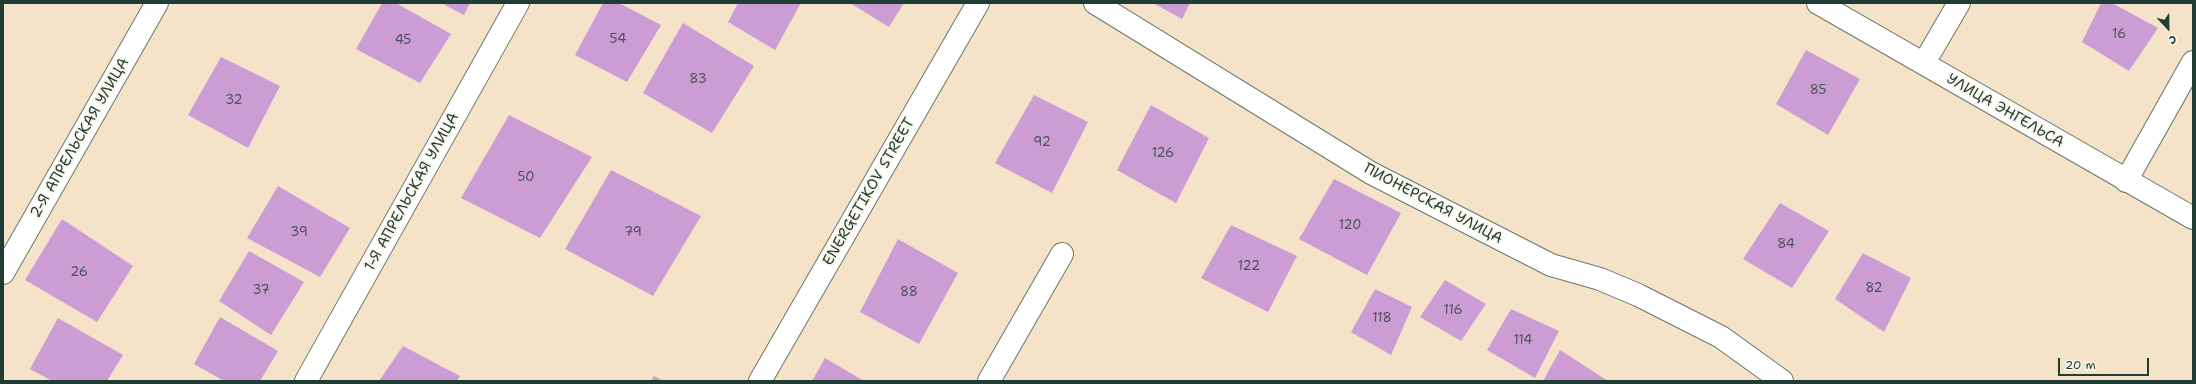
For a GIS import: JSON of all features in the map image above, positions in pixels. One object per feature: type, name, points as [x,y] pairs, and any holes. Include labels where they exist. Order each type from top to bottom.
[{"type":"street","name":"2-Я АПРЕЛЬСКАЯ УЛИЦА","points":[[3,273],[157,3]]},
{"type":"street","name":"1-Я АПРЕЛЬСКАЯ УЛИЦА","points":[[306,381],[518,3]]},
{"type":"street","name":"ENERGETIKOV STREET","points":[[760,381],[978,3]]},
{"type":"street","name":"ПИОНЕРСКАЯ УЛИЦА","points":[[1095,3],[1371,172],[1551,265],[1600,279],[1652,302],[1721,337],[1782,381]]},
{"type":"street","name":"УЛИЦА ЭНГЕЛЬСА","points":[[1818,3],[2126,181],[2193,218]]},
{"type":"street","points":[[1924,63],[1959,3]]},
{"type":"street","points":[[2126,181],[2193,62]]},
{"type":"street","points":[[989,381],[1062,254]]},
{"type":"building","points":[[382,3],[396,3],[451,34],[420,83],[356,49]]},
{"type":"building","points":[[441,3],[470,3],[464,15]]},
{"type":"building","points":[[603,3],[619,3],[661,25],[627,82],[575,55]]},
{"type":"building","points":[[738,3],[801,3],[775,50],[728,22]]},
{"type":"building","points":[[850,3],[904,3],[889,27]]},
{"type":"building","points":[[1153,3],[1190,3],[1182,19]]},
{"type":"building","points":[[2101,3],[2112,3],[2158,28],[2129,71],[2082,42]]},
{"type":"building","points":[[683,23],[754,66],[712,133],[643,93]]},
{"type":"building","points":[[1806,50],[1860,79],[1828,135],[1776,104]]},
{"type":"building","points":[[221,57],[280,86],[248,148],[188,115]]},
{"type":"building","points":[[1034,95],[1088,122],[1052,193],[995,163]]},
{"type":"building","points":[[1151,105],[1209,138],[1176,203],[1117,170]]},
{"type":"building","points":[[509,115],[592,157],[540,238],[461,198]]},
{"type":"building","points":[[611,170],[701,216],[653,296],[565,249]]},
{"type":"building","points":[[1334,179],[1401,213],[1367,275],[1299,239]]},
{"type":"building","points":[[278,186],[350,228],[320,277],[247,238]]},
{"type":"building","points":[[1780,203],[1829,231],[1792,288],[1743,259]]},
{"type":"building","points":[[62,219],[133,266],[97,322],[25,280]]},
{"type":"building","points":[[1231,225],[1297,256],[1268,312],[1201,278]]},
{"type":"building","points":[[898,239],[958,273],[919,344],[860,312]]},
{"type":"building","points":[[249,251],[304,282],[271,335],[219,301]]},
{"type":"building","points":[[1863,253],[1911,278],[1884,332],[1835,299]]},
{"type":"building","points":[[1445,280],[1486,304],[1461,341],[1420,317]]},
{"type":"building","points":[[1375,289],[1412,307],[1391,355],[1351,332]]},
{"type":"building","points":[[1511,309],[1559,331],[1535,378],[1487,350]]},
{"type":"building","points":[[220,317],[278,351],[260,381],[224,381],[194,364]]},
{"type":"building","points":[[58,318],[123,355],[107,381],[52,381],[30,369]]},
{"type":"building","points":[[403,346],[460,376],[457,381],[379,381]]},
{"type":"building","points":[[1560,350],[1608,381],[1543,381]]},
{"type":"building","points":[[825,358],[864,381],[812,381]]},
{"type":"building","points":[[654,376],[664,381],[651,381]]}]
